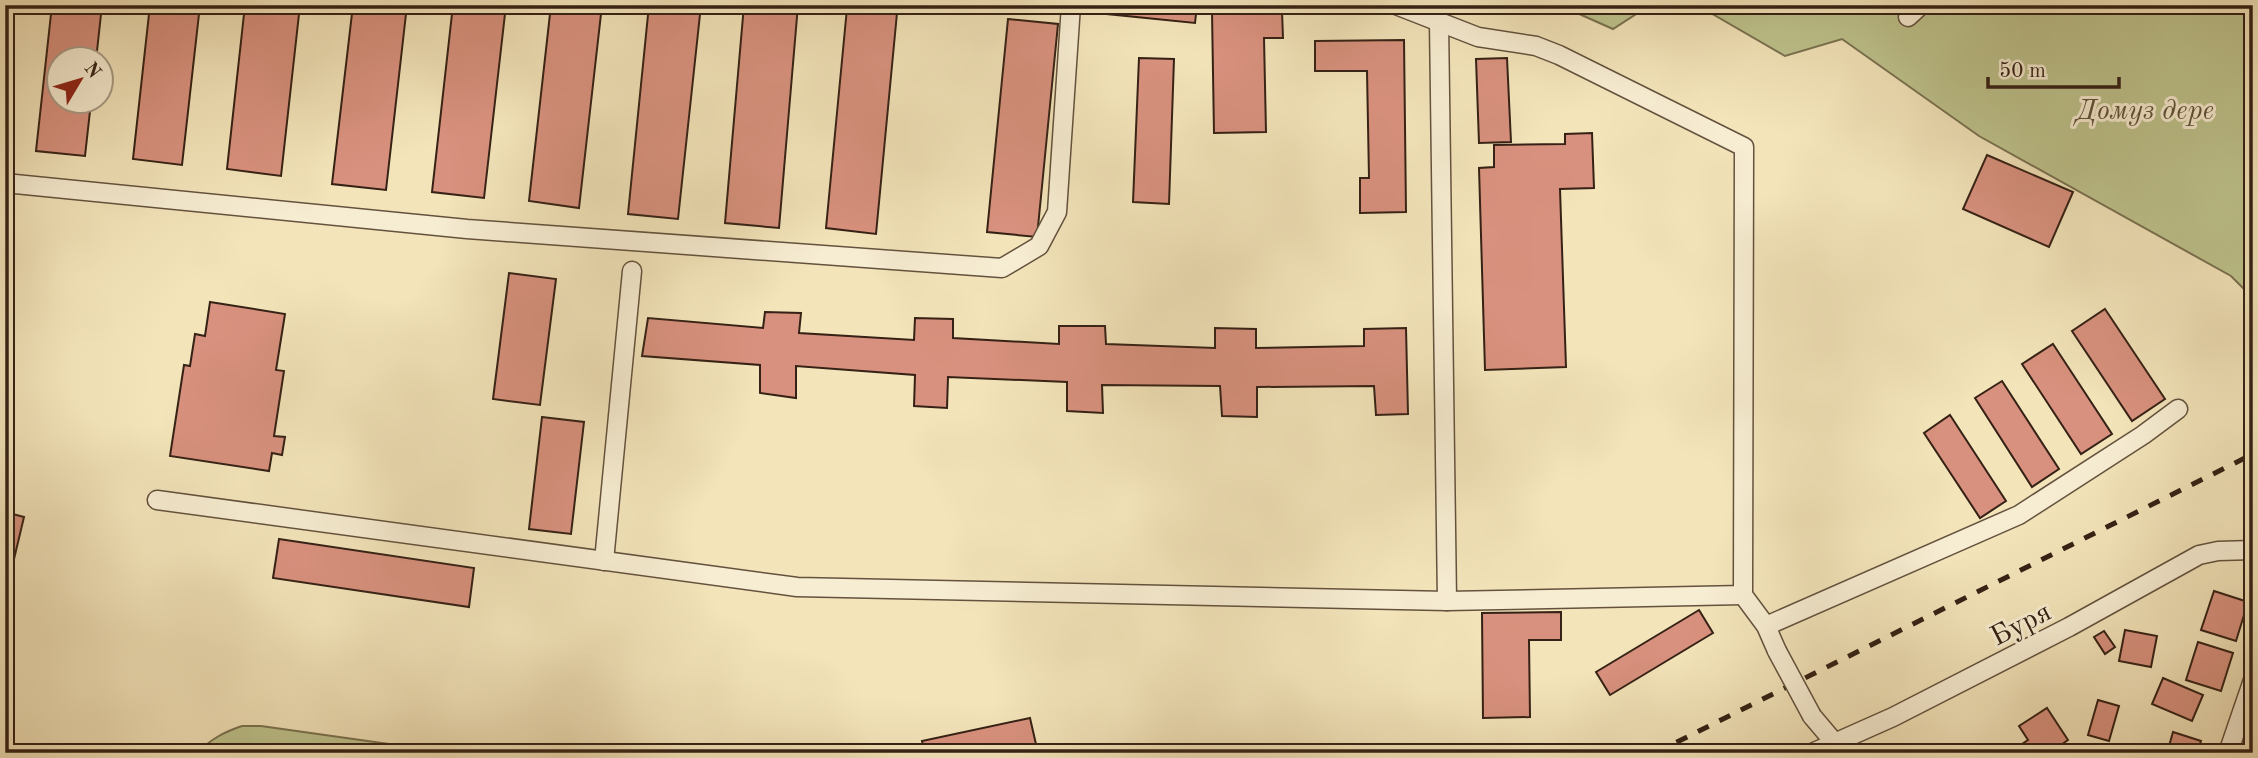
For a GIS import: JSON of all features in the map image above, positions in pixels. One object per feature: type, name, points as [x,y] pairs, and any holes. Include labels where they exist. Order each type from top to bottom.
[{"type":"street","points":[[5,183],[467,229],[1002,268],[1039,246],[1057,212],[1071,5]]},
{"type":"street","points":[[1395,5],[1479,37],[1536,46],[1559,55],[1744,147],[1743,595],[1766,626],[1812,716],[1834,742]]},
{"type":"street","points":[[1439,22],[1447,601]]},
{"type":"street","points":[[604,561],[632,271]]},
{"type":"street","points":[[1766,626],[2019,515],[2143,435],[2178,409]]},
{"type":"street","points":[[157,500],[797,587],[1447,601],[1743,595]]},
{"type":"street","name":"Буря","points":[[1812,753],[1893,717],[2069,627],[2199,555],[2218,551],[2253,550]]},
{"type":"street","points":[[2228,753],[2253,680]]},
{"type":"green space","points":[[1559,5],[1650,5],[1613,29]]},
{"type":"green space","name":"Домуз дере","points":[[1697,5],[2253,5],[2253,298],[2231,276],[1979,136],[1842,39],[1785,56]]},
{"type":"green space","points":[[242,726],[261,726],[453,753],[197,753],[218,736]]},
{"type":"building","points":[[52,5],[102,5],[98,46],[48,46]]},
{"type":"building","points":[[150,5],[200,5],[182,165],[133,159]]},
{"type":"building","points":[[245,5],[300,5],[281,176],[227,169]]},
{"type":"building","points":[[353,5],[407,5],[386,190],[332,184]]},
{"type":"building","points":[[453,5],[506,5],[484,198],[432,192]]},
{"type":"building","points":[[551,5],[602,5],[579,208],[529,201]]},
{"type":"building","points":[[649,5],[701,5],[678,219],[628,214]]},
{"type":"building","points":[[744,5],[798,5],[779,228],[725,223]]},
{"type":"building","points":[[1097,5],[1197,5],[1195,23],[1097,13]]},
{"type":"building","points":[[847,8],[897,13],[876,234],[826,228]]},
{"type":"building","points":[[1282,11],[1283,38],[1264,38],[1266,132],[1214,133],[1212,12]]},
{"type":"building","points":[[1008,19],[1058,24],[1037,237],[987,232]]},
{"type":"building","points":[[1404,40],[1406,212],[1360,213],[1360,178],[1369,178],[1367,71],[1315,71],[1315,41]]},
{"type":"building","points":[[1139,58],[1174,59],[1169,204],[1133,202]]},
{"type":"building","points":[[1507,58],[1511,142],[1479,143],[1476,59]]},
{"type":"building","points":[[46,60],[46,116],[89,116],[85,156],[36,151]]},
{"type":"building","points":[[1592,133],[1594,188],[1560,189],[1566,367],[1485,370],[1479,168],[1494,167],[1494,145],[1565,144],[1565,134]]},
{"type":"building","points":[[1987,155],[2073,192],[2049,247],[1963,209]]},
{"type":"building","points":[[509,273],[556,279],[540,405],[493,399]]},
{"type":"building","points":[[210,302],[285,314],[276,370],[284,371],[274,436],[285,437],[282,455],[272,453],[269,471],[170,456],[184,365],[190,366],[195,334],[205,336]]},
{"type":"building","points":[[2105,309],[2165,399],[2132,421],[2072,331]]},
{"type":"building","points":[[765,312],[801,313],[799,333],[914,340],[915,318],[953,319],[953,338],[1059,344],[1059,326],[1105,326],[1106,344],[1215,348],[1215,328],[1256,329],[1256,348],[1364,346],[1364,329],[1406,328],[1408,414],[1376,415],[1374,386],[1257,387],[1257,417],[1222,416],[1220,386],[1102,385],[1103,413],[1067,411],[1067,382],[948,377],[947,408],[914,406],[915,375],[796,366],[796,398],[760,393],[760,365],[642,356],[648,318],[763,328]]},
{"type":"building","points":[[2053,344],[2112,434],[2081,454],[2022,364]]},
{"type":"building","points":[[2002,381],[2059,469],[2032,487],[1975,398]]},
{"type":"building","points":[[1950,415],[2006,501],[1980,518],[1924,433]]},
{"type":"building","points":[[542,417],[584,422],[571,534],[529,529]]},
{"type":"building","points":[[5,512],[24,517],[5,597]]},
{"type":"building","points":[[279,539],[474,568],[469,607],[273,578]]},
{"type":"building","points":[[2214,591],[2248,602],[2236,641],[2201,630]]},
{"type":"building","points":[[1699,610],[1713,633],[1610,695],[1596,672]]},
{"type":"building","points":[[1561,612],[1561,640],[1529,640],[1530,717],[1483,718],[1482,613]]},
{"type":"building","points":[[2125,630],[2157,636],[2151,667],[2119,661]]},
{"type":"building","points":[[2104,631],[2115,647],[2105,654],[2094,637]]},
{"type":"building","points":[[2198,642],[2233,653],[2221,691],[2186,680]]},
{"type":"building","points":[[2163,678],[2203,695],[2192,721],[2152,704]]},
{"type":"building","points":[[2098,700],[2119,706],[2109,741],[2088,735]]},
{"type":"building","points":[[2047,708],[2068,740],[2061,745],[2066,753],[2028,753],[2022,744],[2028,740],[2019,726]]},
{"type":"building","points":[[1030,718],[1038,753],[925,753],[922,741]]},
{"type":"building","points":[[2173,732],[2201,741],[2197,753],[2167,753]]},
{"type":"railway","points":[[1655,753],[2253,454]]}]
